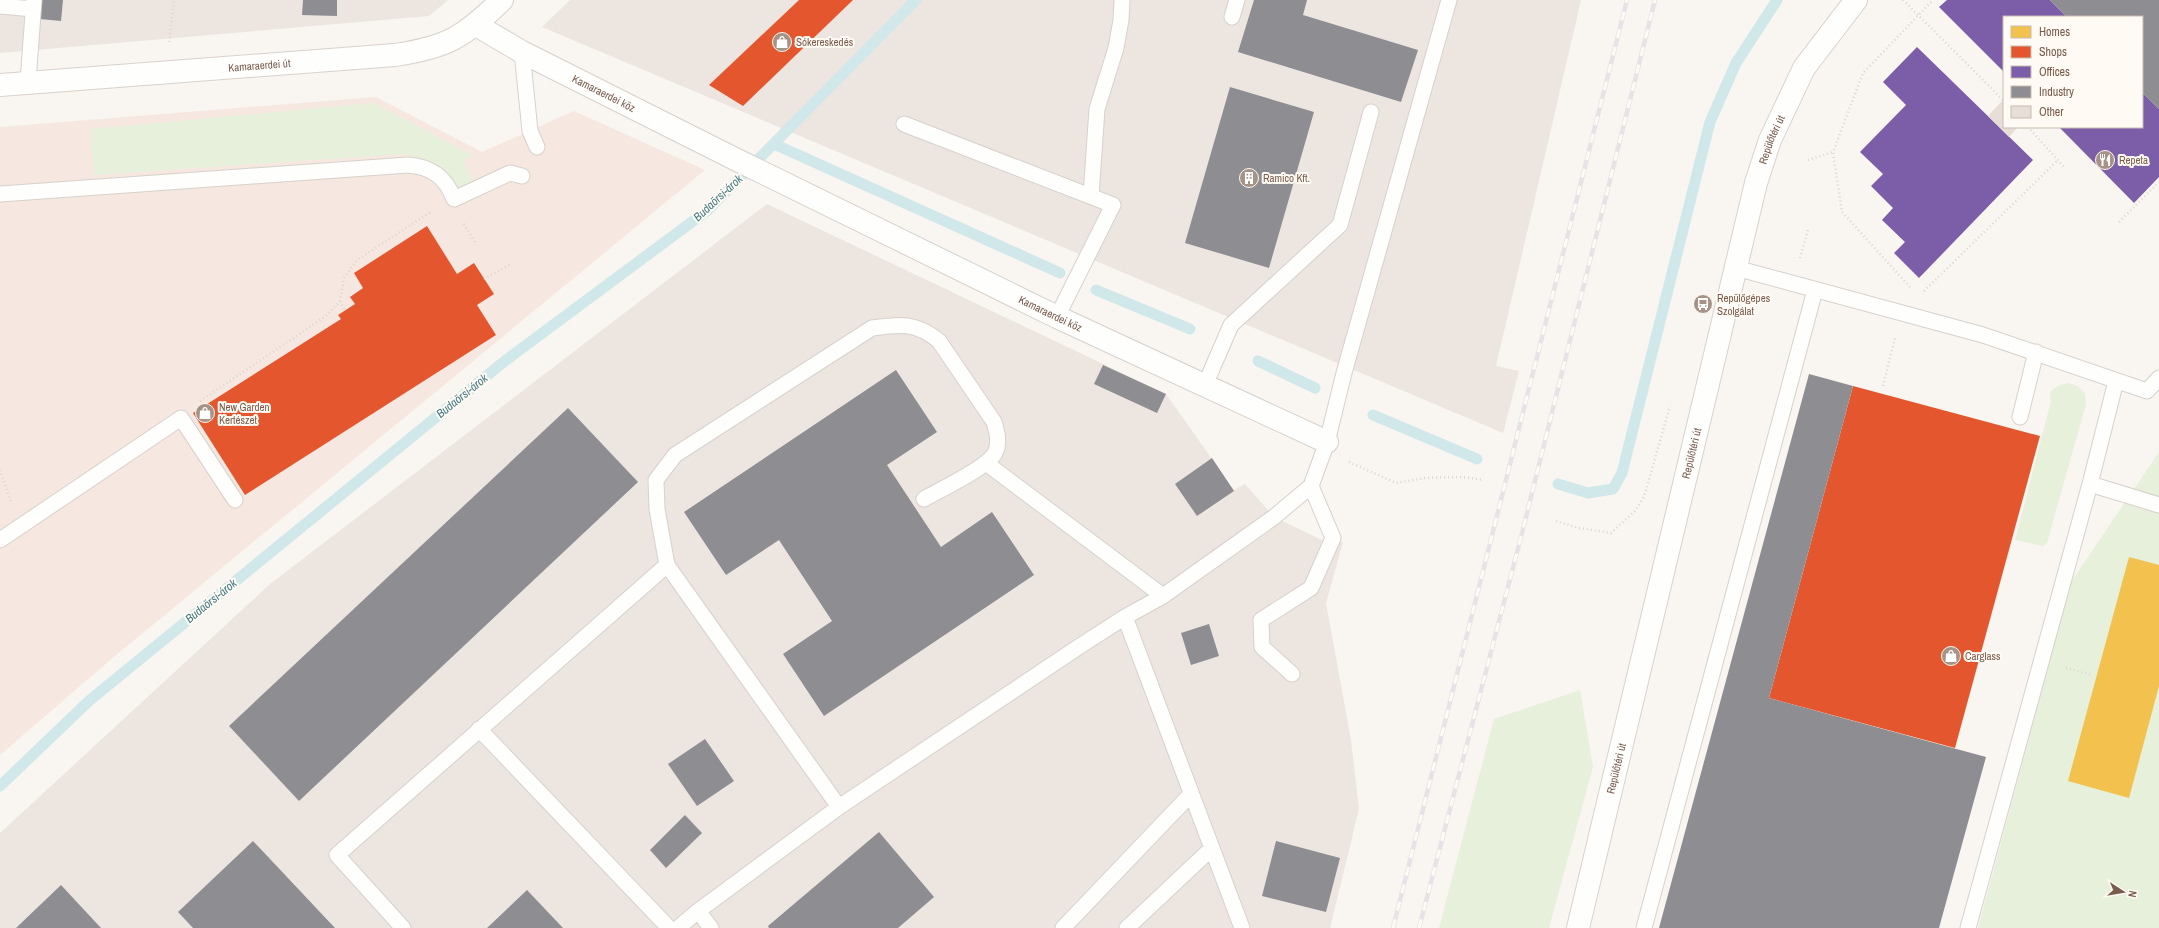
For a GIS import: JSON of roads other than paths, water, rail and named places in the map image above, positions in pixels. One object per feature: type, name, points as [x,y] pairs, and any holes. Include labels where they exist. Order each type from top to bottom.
[{"type":"street","name":"Kamaraerdei út","points":[[0,85],[166,71],[395,55],[424,51],[457,38],[476,25],[502,0]]},
{"type":"street","name":"Repülőtéri út","points":[[1578,928],[1756,183],[1770,140],[1786,101],[1804,68],[1856,0]]},
{"type":"street","name":"Kamaraerdei köz","points":[[476,25],[522,52],[776,180],[1057,317],[1327,442]]},
{"type":"lane","points":[[1091,196],[1096,109],[1116,48],[1121,20],[1122,0]]},
{"type":"lane","points":[[1232,17],[1236,0]]},
{"type":"lane","points":[[678,928],[698,911],[839,807],[1124,617],[1163,596],[1274,517],[1311,486],[1327,442],[1344,373],[1449,0]]},
{"type":"lane","points":[[0,6],[33,4],[28,82]]},
{"type":"lane","points":[[522,52],[530,131],[537,146]]},
{"type":"lane","points":[[1205,385],[1231,325],[1340,224],[1371,112]]},
{"type":"lane","points":[[904,124],[1113,204],[1057,317]]},
{"type":"lane","points":[[0,194],[408,165],[421,166],[435,171],[450,187],[454,199],[510,173],[522,176]]},
{"type":"lane","points":[[1736,268],[1983,335],[2147,391],[2159,378]]},
{"type":"lane","points":[[1644,928],[1815,290]]},
{"type":"lane","points":[[839,807],[667,565],[657,509],[656,480],[675,455],[872,328],[897,325],[913,326],[927,331],[939,341],[994,422],[998,436],[995,452],[986,463],[924,499]]},
{"type":"lane","points":[[2020,417],[2036,352]]},
{"type":"lane","points":[[1968,928],[2090,484],[2116,381]]},
{"type":"lane","points":[[0,540],[181,418],[235,500]]},
{"type":"lane","points":[[986,463],[1163,596]]},
{"type":"lane","points":[[2090,484],[2159,505]]},
{"type":"lane","points":[[1292,674],[1262,648],[1260,620],[1311,588],[1333,538],[1311,486]]},
{"type":"lane","points":[[403,928],[337,855],[667,565]]},
{"type":"lane","points":[[1124,617],[1242,928]]},
{"type":"lane","points":[[479,729],[669,928]]},
{"type":"lane","points":[[1063,928],[1191,794]]},
{"type":"lane","points":[[1127,928],[1211,849]]},
{"type":"lane","points":[[698,911],[711,928]]},
{"type":"waterway","name":"Budaörsi-árok","points":[[0,786],[90,700],[506,360],[708,210],[916,0]]},
{"type":"waterway","points":[[1558,484],[1588,493],[1613,489],[1622,473],[1710,122],[1736,63],[1777,0]]},
{"type":"waterway","points":[[774,144],[1060,273]]},
{"type":"waterway","points":[[1096,290],[1190,329]]},
{"type":"waterway","points":[[1258,361],[1315,388]]},
{"type":"waterway","points":[[1373,415],[1477,459]]},
{"type":"railway","points":[[1393,928],[1627,0]]},
{"type":"railway","points":[[1419,928],[1521,537],[1655,0]]},
{"type":"place","name":"Sókereskedés","points":[[782,42]]},
{"type":"place","name":"Repeta","points":[[2105,160]]},
{"type":"place","name":"Ramico Kft.","points":[[1249,178]]},
{"type":"place","name":"Repülőgépes Szolgálat","points":[[1703,304]]},
{"type":"place","name":"New Garden Kertészet","points":[[205,413]]},
{"type":"place","name":"Carglass","points":[[1951,656]]}]
